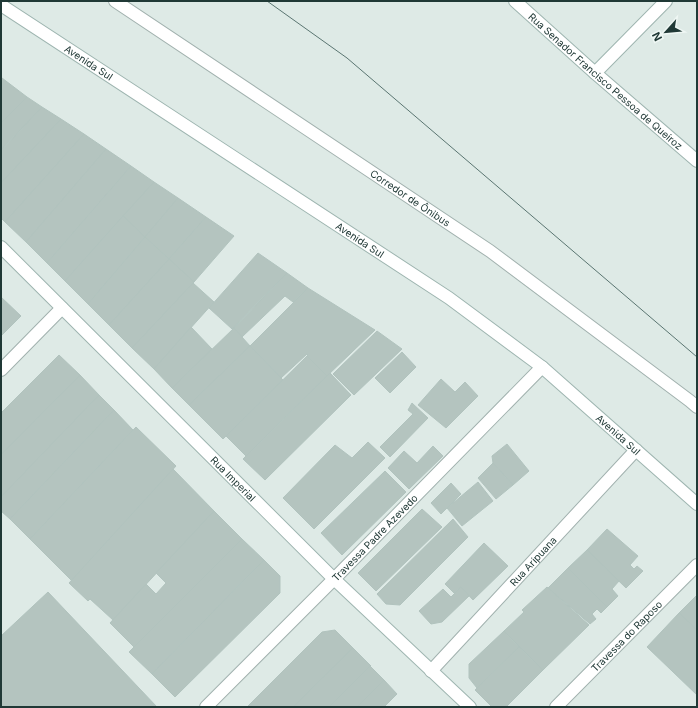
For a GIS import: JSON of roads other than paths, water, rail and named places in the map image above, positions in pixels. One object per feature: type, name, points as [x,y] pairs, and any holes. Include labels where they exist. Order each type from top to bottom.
[{"type":"main road","name":"Corredor de Ônibus","points":[[115,1],[490,251],[690,400],[697,407]]},
{"type":"main road","name":"Rua Senador Francisco Pessoa de Queiroz","points":[[515,1],[595,73],[697,161]]},
{"type":"main road","points":[[595,73],[666,1]]},
{"type":"main road","name":"Avenida Sul","points":[[1,5],[449,298],[542,367],[697,504]]},
{"type":"main road","name":"Rua Imperial","points":[[1,247],[334,579],[470,707]]},
{"type":"main road","points":[[1,370],[62,308]]},
{"type":"main road","name":"Travessa Padre Azevedo","points":[[206,707],[542,367]]},
{"type":"main road","name":"Rua Aripuana","points":[[431,671],[636,450]]},
{"type":"main road","name":"Travessa do Raposo","points":[[556,707],[697,566]]},
{"type":"tram line","points":[[267,1],[347,58],[697,357]]}]
